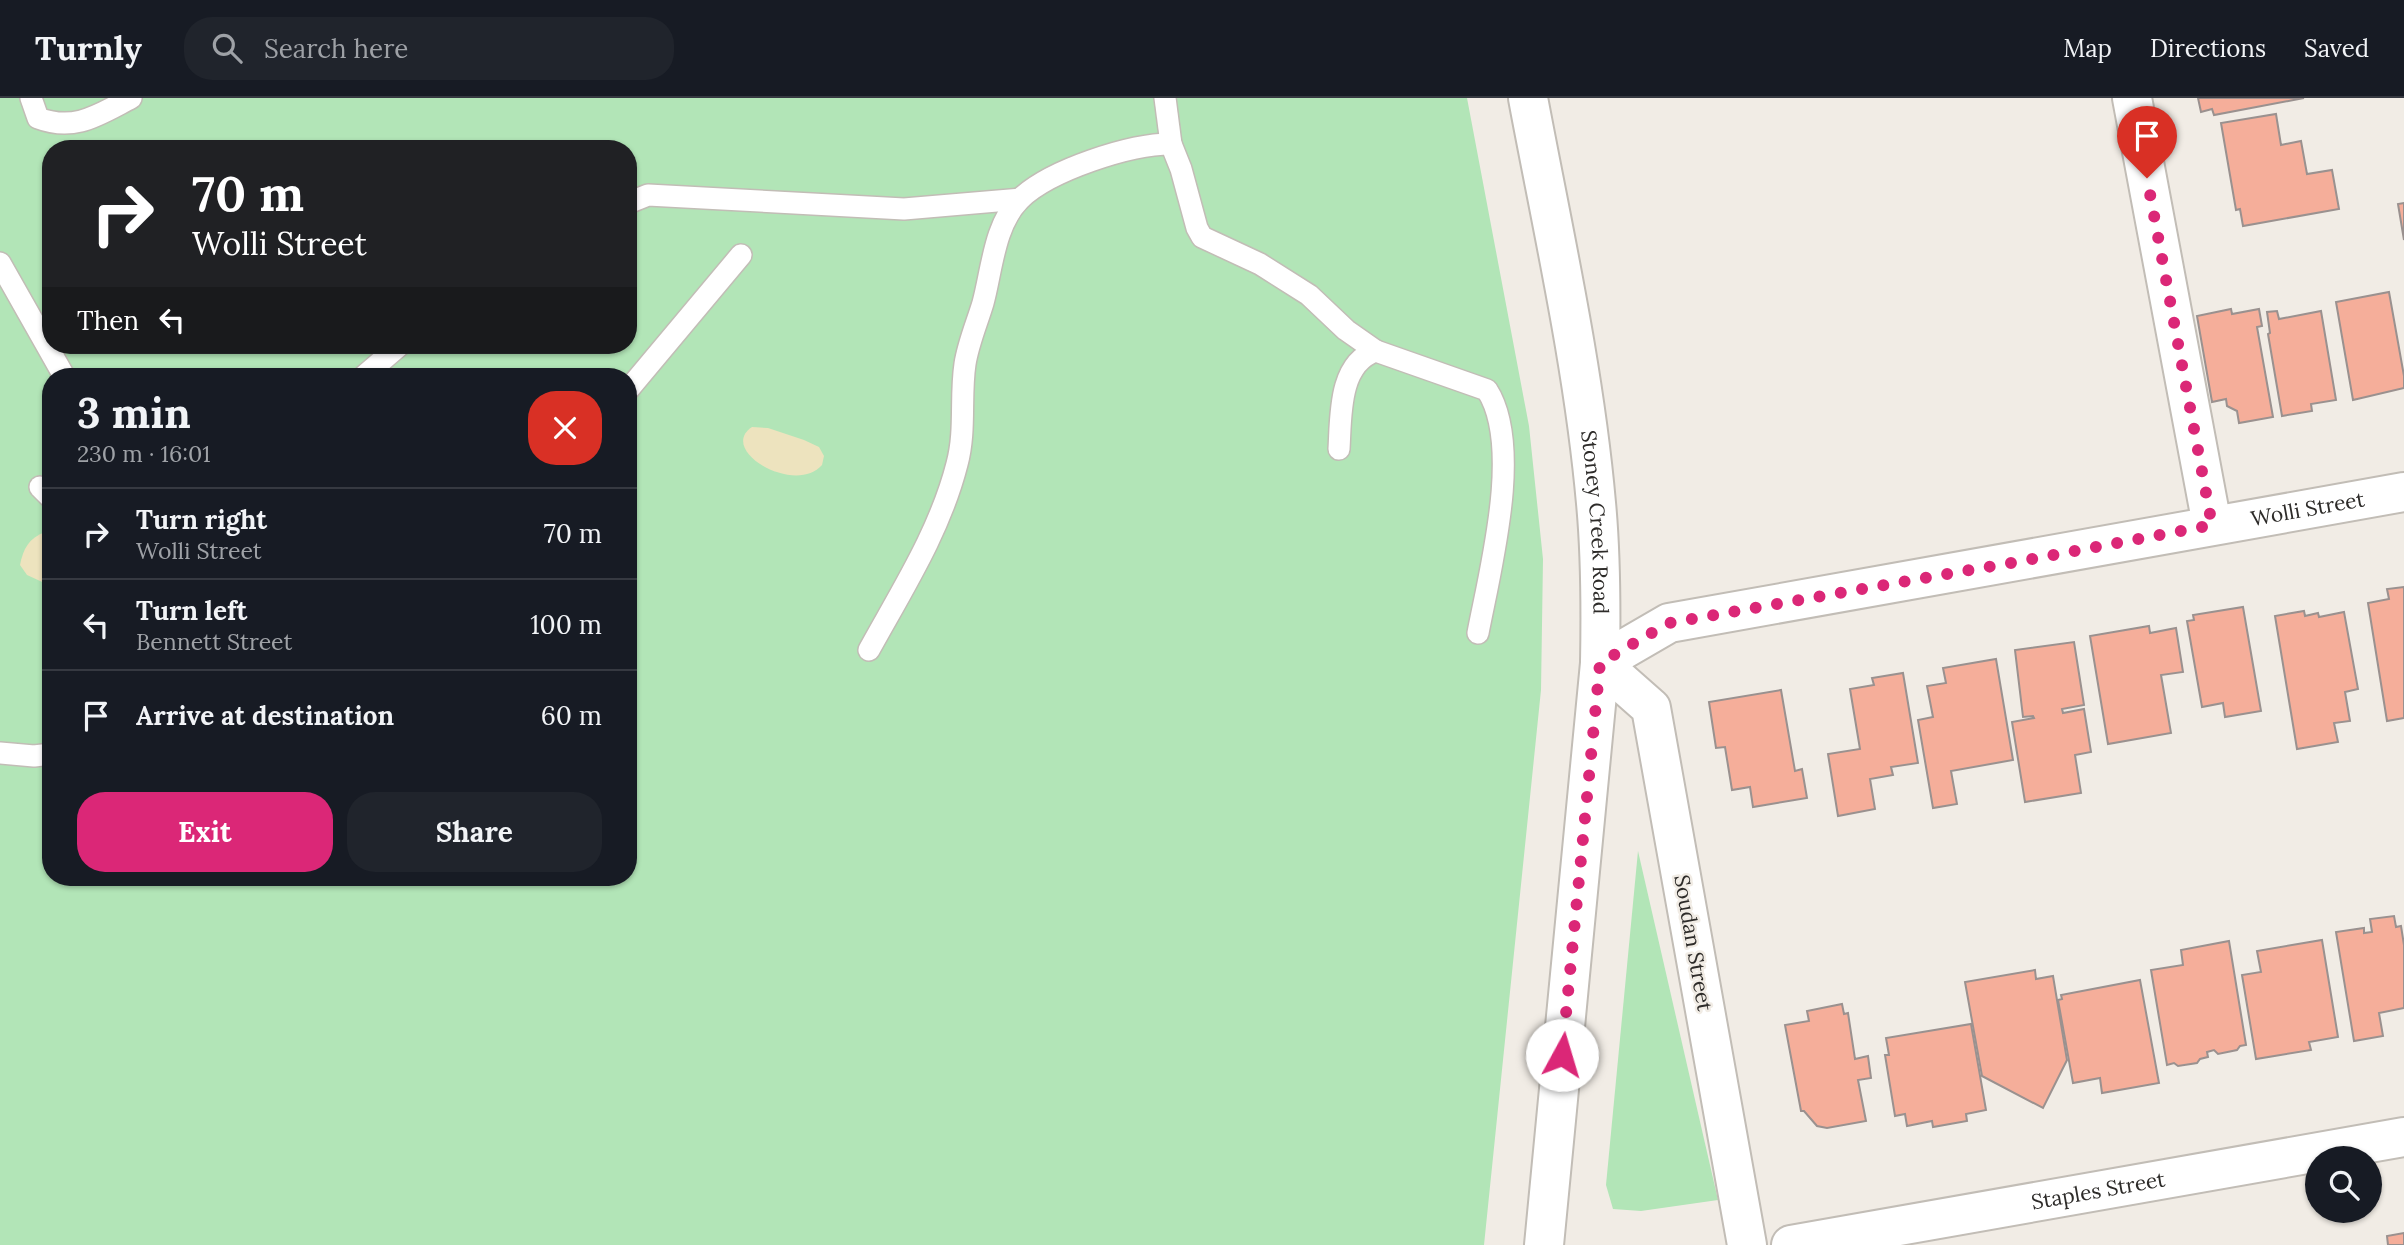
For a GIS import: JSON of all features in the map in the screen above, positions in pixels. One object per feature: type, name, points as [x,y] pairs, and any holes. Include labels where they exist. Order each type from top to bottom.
[{"type":"street","name":"Stoney Creek Road","points":[[1528,98],[1592,465],[1601,575],[1600,663],[1544,1245]]},
{"type":"street","points":[[2132,98],[2212,525]]},
{"type":"street","name":"Wolli Street","points":[[1600,663],[1669,623],[2404,492]]},
{"type":"street","name":"Soudan Street","points":[[1600,663],[1651,708],[1747,1245]]},
{"type":"street","name":"Staples Street","points":[[1791,1245],[2404,1137]]},
{"type":"lane","points":[[31,98],[38,118],[56,125],[87,121],[131,98]]},
{"type":"lane","points":[[1165,98],[1171,144],[1202,237],[1260,264],[1309,296],[1346,330],[1376,351],[1487,390],[1500,421],[1504,454],[1500,503],[1478,633]]},
{"type":"lane","points":[[869,650],[943,512],[958,462],[963,432],[965,363],[998,241],[1008,216],[1020,199],[1048,178],[1086,161],[1157,144],[1171,144]]},
{"type":"lane","points":[[637,200],[648,195],[904,209],[1020,199]]},
{"type":"lane","points":[[637,379],[741,255]]},
{"type":"lane","points":[[0,263],[42,337]]},
{"type":"lane","points":[[1339,449],[1343,394],[1355,368],[1376,351]]},
{"type":"lane","points":[[373,368],[389,354]]},
{"type":"lane","points":[[0,753],[42,755]]},
{"type":"green space","points":[[0,98],[1467,98],[1529,426],[1543,559],[1541,690],[1484,1245],[0,1245]]},
{"type":"green space","points":[[1638,851],[1718,1200],[1641,1211],[1613,1209],[1606,1185]]},
{"type":"sand","points":[[752,427],[768,428],[819,447],[824,456],[822,465],[810,473],[795,475],[779,473],[764,466],[744,447],[744,437]]},
{"type":"sand","points":[[42,534],[42,582],[27,575],[20,565],[23,554],[35,537]]},
{"type":"building","points":[[2198,98],[2304,98],[2214,115],[2212,109],[2201,112]]},
{"type":"building","points":[[2276,114],[2281,145],[2301,141],[2307,174],[2332,170],[2339,209],[2243,226],[2240,209],[2236,210],[2221,123]]},
{"type":"building","points":[[2404,203],[2404,240],[2398,204]]},
{"type":"building","points":[[2389,292],[2404,388],[2353,400],[2336,302]]},
{"type":"building","points":[[2231,309],[2232,314],[2259,309],[2262,326],[2257,327],[2273,417],[2239,423],[2237,411],[2227,406],[2226,399],[2212,402],[2197,316]]},
{"type":"building","points":[[2277,311],[2279,319],[2321,311],[2336,400],[2311,404],[2312,411],[2282,416],[2268,334],[2267,312]]},
{"type":"building","points":[[2404,587],[2404,718],[2387,721],[2368,603],[2389,599],[2387,589]]},
{"type":"building","points":[[2243,607],[2261,711],[2225,717],[2223,703],[2202,707],[2187,621],[2194,620],[2193,615]]},
{"type":"building","points":[[2304,611],[2305,616],[2318,613],[2319,617],[2344,612],[2358,689],[2345,692],[2350,721],[2334,723],[2338,742],[2297,749],[2275,616]]},
{"type":"building","points":[[2149,626],[2150,633],[2176,628],[2183,672],[2161,675],[2171,733],[2108,744],[2090,636]]},
{"type":"building","points":[[2074,642],[2084,705],[2062,709],[2063,713],[2084,709],[2091,752],[2075,755],[2081,793],[2025,802],[2012,722],[2034,718],[2023,717],[2015,650]]},
{"type":"building","points":[[1996,659],[2013,760],[1951,771],[1957,804],[1933,808],[1918,720],[1933,717],[1927,686],[1946,683],[1943,668]]},
{"type":"building","points":[[1903,673],[1918,763],[1891,767],[1893,775],[1870,779],[1875,809],[1838,816],[1828,754],[1860,749],[1850,689],[1874,685],[1872,678]]},
{"type":"building","points":[[1781,690],[1795,771],[1802,769],[1807,798],[1753,807],[1750,787],[1732,790],[1725,747],[1716,748],[1709,702]]},
{"type":"building","points":[[2394,916],[2396,927],[2401,926],[2404,945],[2404,1008],[2379,1013],[2383,1036],[2354,1041],[2336,932],[2364,928],[2364,933],[2372,932],[2370,919]]},
{"type":"building","points":[[2322,940],[2338,1037],[2309,1042],[2311,1050],[2256,1059],[2242,975],[2261,972],[2257,951]]},
{"type":"building","points":[[2229,941],[2246,1045],[2218,1054],[2214,1050],[2207,1052],[2208,1057],[2197,1063],[2167,1065],[2151,970],[2183,965],[2181,950]]},
{"type":"building","points":[[2035,970],[2036,979],[2053,976],[2067,1060],[2043,1108],[1982,1076],[1965,982]]},
{"type":"building","points":[[2140,980],[2159,1083],[2102,1093],[2100,1078],[2073,1083],[2058,1000],[2062,999],[2061,995]]},
{"type":"building","points":[[1842,1004],[1844,1014],[1848,1013],[1855,1059],[1868,1056],[1871,1078],[1858,1080],[1866,1121],[1827,1128],[1817,1126],[1801,1111],[1785,1025],[1809,1021],[1807,1011]]},
{"type":"building","points":[[1971,1024],[1986,1110],[1966,1114],[1967,1121],[1933,1127],[1932,1121],[1907,1126],[1905,1114],[1895,1116],[1885,1055],[1889,1055],[1886,1038]]},
{"type":"building","points":[[2404,1233],[2404,1245],[2388,1245],[2387,1236]]},
{"type":"route","points":[[1562,1055],[1600,663],[1669,623],[2212,525],[2147,178]]}]
